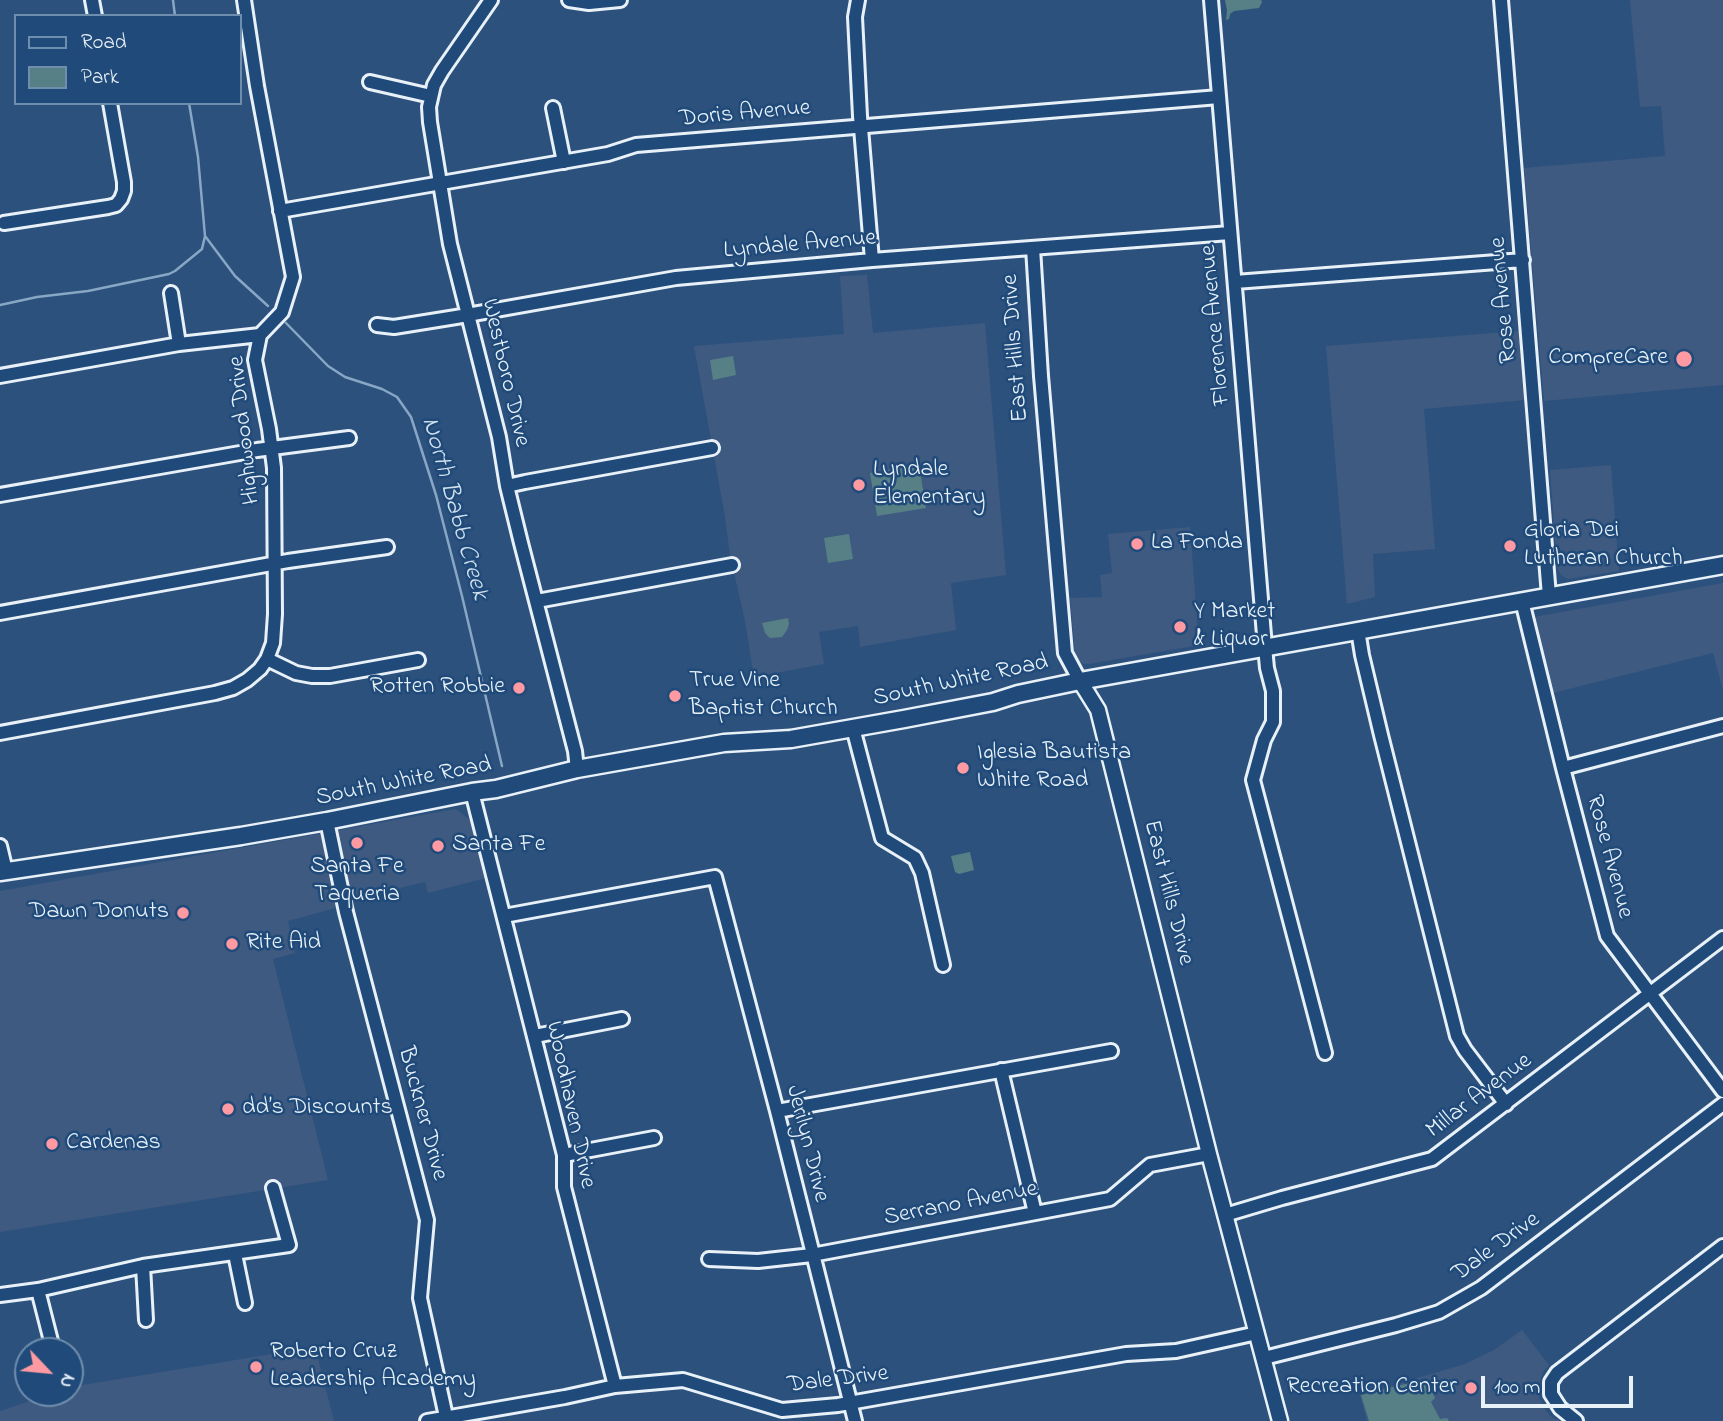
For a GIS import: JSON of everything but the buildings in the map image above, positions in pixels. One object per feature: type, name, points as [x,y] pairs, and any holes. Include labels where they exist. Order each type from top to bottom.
[{"type":"main road","name":"South White Road","points":[[3,872],[327,821],[496,789],[577,769],[724,743],[791,739],[853,728],[993,702],[1080,681],[1723,565]]},
{"type":"street","name":"Highwood Drive","points":[[244,0],[293,277],[282,312],[260,335],[255,360],[269,429],[275,501],[275,614],[273,643],[267,659]]},
{"type":"street","name":"Westboro Drive","points":[[491,0],[434,85],[430,122],[450,244],[499,437],[507,486],[575,751],[577,769]]},
{"type":"street","points":[[569,0],[589,3],[620,0]]},
{"type":"street","points":[[858,0],[855,17],[861,127],[873,260]]},
{"type":"street","name":"Florence Avenue","points":[[1211,0],[1265,647],[1273,691],[1273,722],[1264,740],[1253,780],[1325,1053]]},
{"type":"street","name":"Rose Avenue","points":[[1501,0],[1549,596]]},
{"type":"street","points":[[370,82],[431,96]]},
{"type":"street","name":"Doris Avenue","points":[[280,211],[608,154],[636,145],[1219,97]]},
{"type":"street","points":[[4,223],[116,205],[124,191],[124,183],[110,105]]},
{"type":"street","points":[[553,108],[564,162]]},
{"type":"street","name":"Lyndale Avenue","points":[[377,325],[394,327],[676,278],[1230,233]]},
{"type":"street","name":"East Hills Drive","points":[[1033,248],[1041,376],[1065,653],[1098,710],[1279,1421]]},
{"type":"street","points":[[1235,282],[1523,260]]},
{"type":"street","points":[[171,293],[179,344]]},
{"type":"street","points":[[0,376],[179,344],[260,335]]},
{"type":"street","points":[[0,495],[271,447],[349,438]]},
{"type":"street","points":[[507,486],[712,448]]},
{"type":"street","points":[[0,613],[387,547]]},
{"type":"street","points":[[537,601],[732,565]]},
{"type":"street","name":"Rose Avenue","points":[[1522,601],[1607,936],[1723,1091]]},
{"type":"street","points":[[1358,630],[1381,734],[1457,1036],[1506,1104]]},
{"type":"street","points":[[0,733],[215,694],[247,680],[267,659],[296,673],[312,676],[330,676],[418,660]]},
{"type":"street","points":[[1563,768],[1723,726]]},
{"type":"street","points":[[853,728],[882,838],[915,858],[922,873],[943,965]]},
{"type":"street","name":"Woodhaven Drive","points":[[472,792],[564,1155],[564,1187],[615,1386]]},
{"type":"street","name":"Buckner Drive","points":[[327,821],[346,912],[427,1220],[420,1298],[447,1419]]},
{"type":"street","points":[[0,846],[3,872]]},
{"type":"street","name":"Jerilyn Drive","points":[[504,916],[715,877],[855,1421]]},
{"type":"street","name":"Millar Avenue","points":[[1225,1215],[1432,1159],[1723,938]]},
{"type":"street","points":[[535,1036],[622,1019]]},
{"type":"street","points":[[777,1111],[1111,1051]]},
{"type":"street","points":[[1001,1070],[1035,1213]]},
{"type":"street","name":"Dale Drive","points":[[1264,1358],[1439,1312],[1481,1288],[1723,1104]]},
{"type":"street","points":[[564,1155],[654,1138]]},
{"type":"street","name":"Serrano Avenue","points":[[709,1259],[758,1261],[812,1255],[1110,1199],[1150,1165],[1209,1154]]},
{"type":"street","points":[[0,1295],[38,1290],[143,1266],[289,1245],[273,1188]]},
{"type":"street","points":[[1576,1421],[1560,1408],[1551,1394],[1550,1382],[1558,1373],[1723,1246]]},
{"type":"street","points":[[235,1254],[245,1303]]},
{"type":"street","points":[[143,1266],[146,1320]]},
{"type":"street","points":[[38,1290],[50,1337]]},
{"type":"street","name":"Dale Drive","points":[[427,1421],[615,1386],[683,1380],[782,1410],[850,1403],[1126,1354],[1177,1351],[1257,1333]]},
{"type":"shaded area","points":[[1630,0],[1723,0],[1723,385],[1544,401],[1524,168],[1665,156],[1661,106],[1640,107]]},
{"type":"shaded area","name":"Lyndale Elementary","points":[[867,275],[873,333],[985,323],[1006,575],[951,583],[956,630],[860,647],[858,626],[819,632],[824,664],[754,677],[694,346],[844,334],[840,276]]},
{"type":"shaded area","points":[[1519,331],[1525,400],[1424,409],[1435,549],[1373,554],[1375,597],[1347,604],[1326,346]]},
{"type":"shaded area","points":[[1611,465],[1619,571],[1568,579],[1561,575],[1557,567],[1550,470]]},
{"type":"shaded area","points":[[1190,527],[1199,645],[1083,664],[1077,659],[1075,652],[1070,598],[1102,597],[1100,575],[1112,573],[1108,534]]},
{"type":"shaded area","points":[[1723,583],[1723,690],[1713,653],[1553,693],[1534,617]]},
{"type":"shaded area","points":[[456,809],[471,821],[486,878],[428,893],[425,882],[358,898],[332,909],[288,921],[295,953],[273,959],[328,1180],[0,1232],[0,891]]},
{"type":"shaded area","points":[[1522,1330],[1549,1365],[1543,1372],[1539,1397],[1546,1411],[1561,1421],[1367,1421],[1360,1395],[1465,1364],[1494,1350]]},
{"type":"shaded area","name":"Roberto Cruz Leadership Academy","points":[[315,1347],[334,1421],[0,1421],[0,1411],[14,1406],[84,1407],[84,1385]]},
{"type":"green space","points":[[1225,0],[1262,2],[1259,8],[1234,11],[1226,20]]},
{"type":"green space","points":[[733,356],[736,375],[713,380],[710,360]]},
{"type":"green space","points":[[919,465],[926,508],[877,516],[870,473]]},
{"type":"green space","points":[[849,534],[853,559],[828,563],[824,538]]},
{"type":"green space","points":[[788,618],[789,624],[782,637],[770,638],[765,633],[762,623]]},
{"type":"green space","points":[[970,852],[974,870],[959,874],[955,872],[951,856]]},
{"type":"green space","points":[[1426,1379],[1435,1398],[1431,1402],[1440,1419],[1447,1418],[1449,1421],[1369,1421],[1361,1395]]},
{"type":"waterway","points":[[173,0],[175,14]]},
{"type":"waterway","points":[[0,305],[88,291],[169,274],[202,249],[205,236],[198,157],[189,105]]},
{"type":"waterway","name":"North Babb Creek","points":[[205,236],[235,276],[268,306]]},
{"type":"waterway","name":"North Babb Creek","points":[[286,323],[328,366],[345,377],[397,397],[411,417],[436,495],[502,766]]},
{"type":"place","name":"CompreCare","points":[[1684,359]]},
{"type":"place","name":"Lyndale Elementary","points":[[859,485]]},
{"type":"place","name":"La Fonda","points":[[1137,544]]},
{"type":"place","name":"Gloria Dei Lutheran Church","points":[[1510,546]]},
{"type":"place","name":"Y Market & Liquor","points":[[1180,627]]},
{"type":"place","name":"Rotten Robbie","points":[[519,688]]},
{"type":"place","name":"True Vine Baptist Church","points":[[675,696]]},
{"type":"place","name":"Iglesia Bautista White Road","points":[[963,768]]},
{"type":"place","name":"Santa Fe Taqueria","points":[[357,843]]},
{"type":"place","name":"Santa Fe","points":[[438,846]]},
{"type":"place","name":"Dawn Donuts","points":[[183,913]]},
{"type":"place","name":"Rite Aid","points":[[232,944]]},
{"type":"place","name":"dd’s Discounts","points":[[228,1109]]},
{"type":"place","name":"Cardenas","points":[[52,1144]]},
{"type":"place","name":"Roberto Cruz Leadership Academy","points":[[256,1367]]},
{"type":"place","name":"Recreation Center","points":[[1471,1388]]}]
